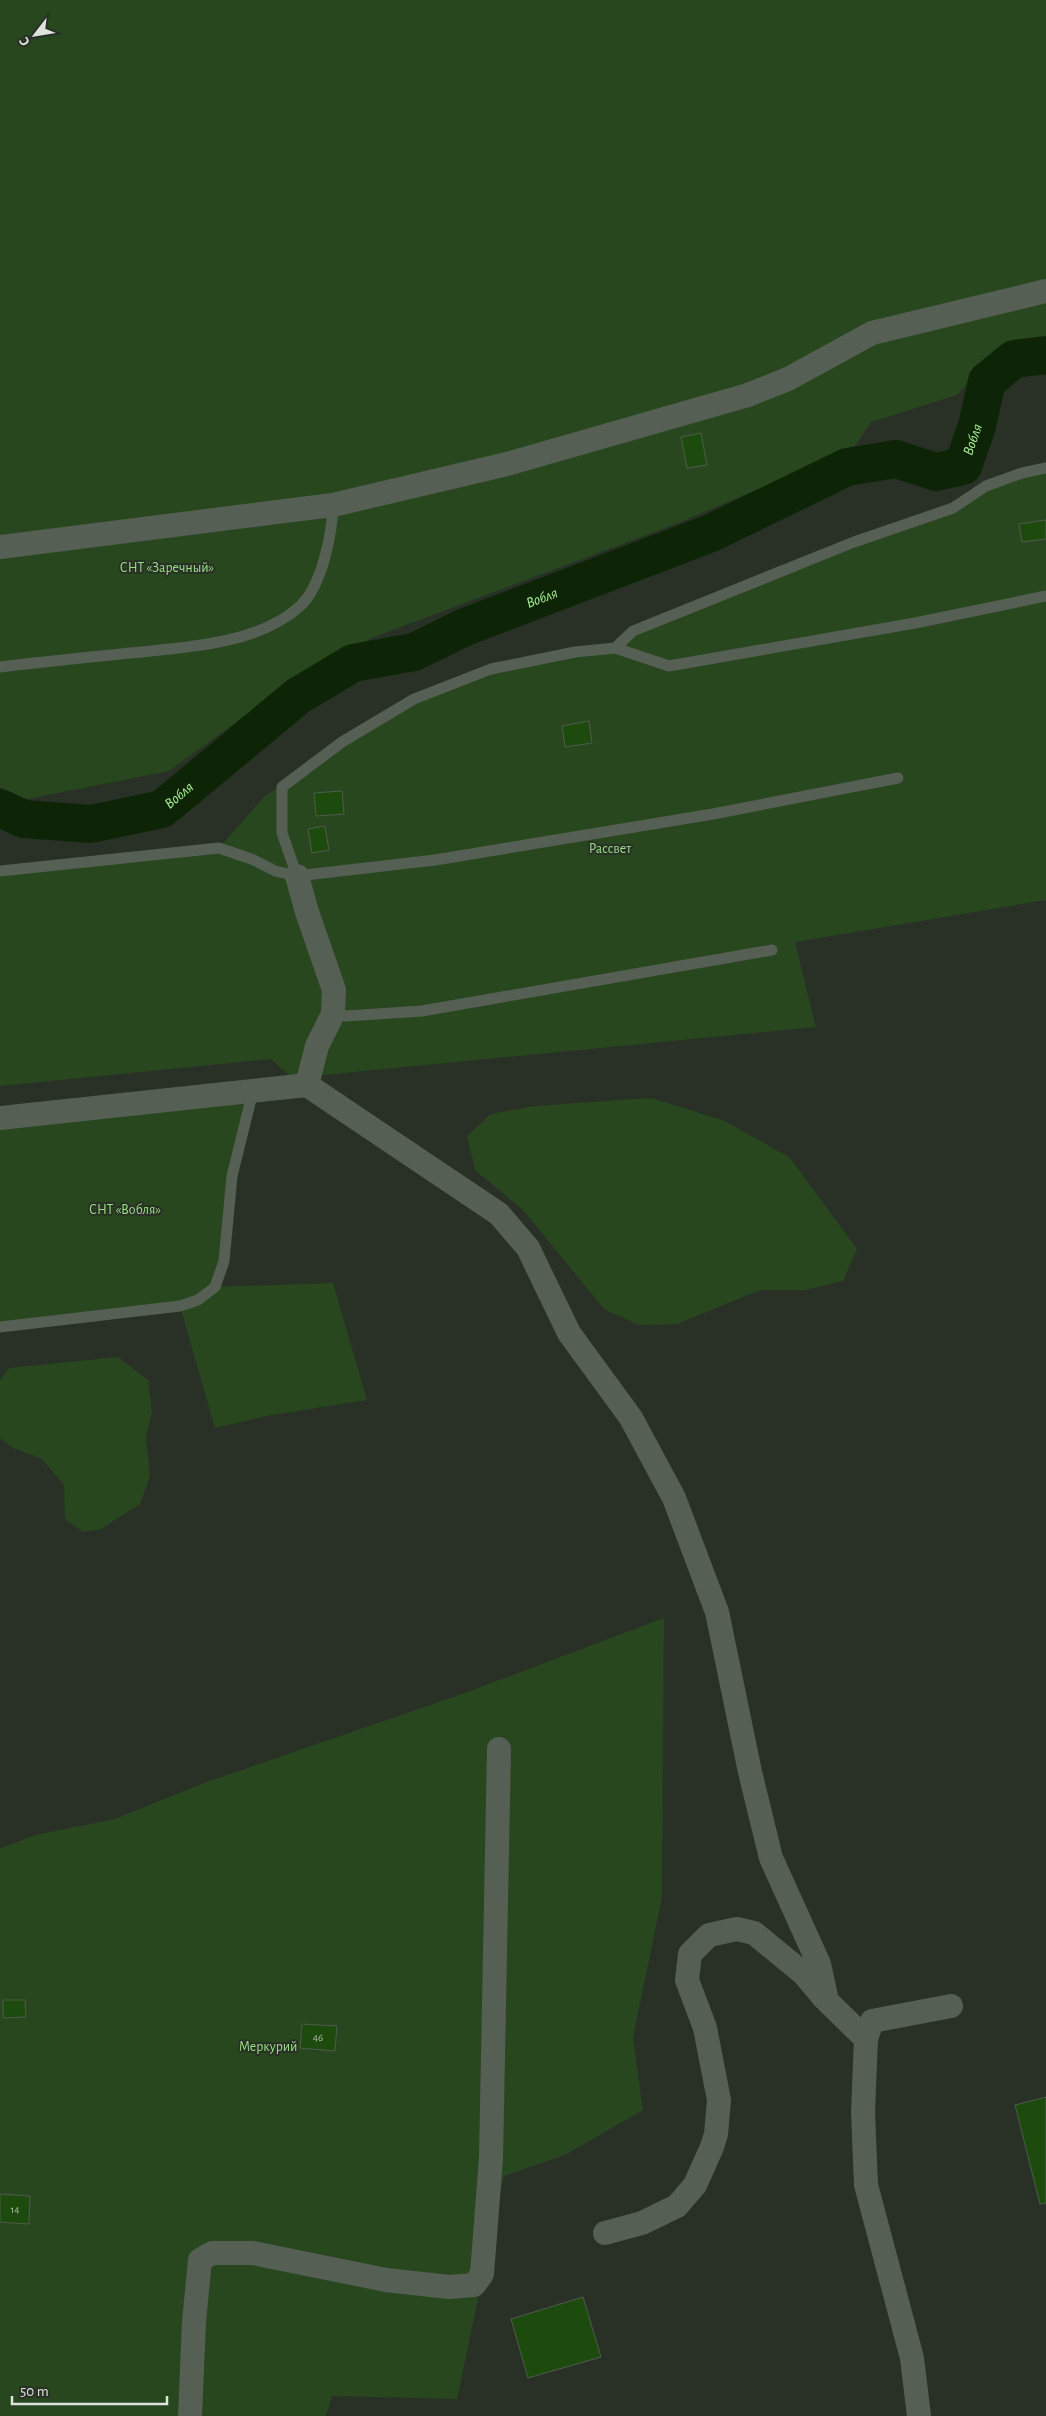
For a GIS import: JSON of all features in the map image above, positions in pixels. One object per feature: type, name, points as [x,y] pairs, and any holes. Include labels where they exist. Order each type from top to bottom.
[{"type":"street","points":[[0,547],[333,505],[507,464],[748,395],[788,379],[872,333],[1046,290]]},
{"type":"street","points":[[298,876],[307,912],[334,990],[333,1014],[317,1046],[308,1085]]},
{"type":"street","points":[[0,1118],[308,1085],[499,1214],[528,1248],[569,1333],[631,1418],[674,1498],[718,1612],[750,1772],[771,1858],[818,1964],[827,2001]]},
{"type":"street","points":[[190,2416],[194,2322],[200,2260],[212,2253],[253,2253],[386,2280],[449,2287],[474,2285],[482,2274],[491,2158],[499,1749]]},
{"type":"street","points":[[605,2234],[642,2223],[677,2206],[694,2185],[712,2147],[716,2134],[719,2100],[706,2028],[687,1980],[690,1954],[709,1936],[737,1929],[754,1933],[804,1974],[827,2001],[866,2039]]},
{"type":"street","points":[[920,2416],[912,2358],[866,2185],[863,2112],[866,2039],[872,2021],[952,2006]]},
{"type":"lane","points":[[615,648],[633,631],[854,542],[953,508],[986,486],[1022,473],[1046,468]]},
{"type":"lane","points":[[0,667],[194,646],[254,633],[281,621],[301,606],[319,575],[332,530],[333,505]]},
{"type":"lane","points":[[298,876],[282,833],[282,787],[342,742],[414,699],[491,669],[575,652],[615,648],[669,666],[915,623],[1046,596]]},
{"type":"lane","points":[[0,870],[219,848],[254,860],[275,871],[298,876],[435,860],[713,814],[898,778]]},
{"type":"lane","points":[[333,1014],[346,1016],[422,1011],[772,950]]},
{"type":"lane","points":[[0,1327],[180,1306],[198,1300],[215,1287],[224,1260],[232,1176],[253,1091]]},
{"type":"green space","name":"СНТ «Заречный»","points":[[0,0],[1046,0],[1046,347],[992,359],[957,395],[871,422],[853,449],[678,523],[374,637],[295,679],[169,771],[22,800],[0,787]]},
{"type":"green space","name":"Рассвет","points":[[1046,468],[1046,900],[795,942],[816,1027],[292,1078],[271,1059],[0,1086],[0,871],[219,848],[264,797],[414,699],[491,669],[615,648],[633,631],[953,508],[986,486]]},
{"type":"green space","name":"СНТ «Вобля»","points":[[253,1091],[215,1287],[333,1283],[367,1400],[266,1416],[215,1428],[180,1306],[0,1327],[0,1118]]},
{"type":"green space","points":[[651,1098],[725,1121],[790,1158],[857,1249],[843,1281],[805,1290],[760,1290],[677,1324],[639,1325],[604,1309],[523,1210],[475,1170],[467,1136],[491,1114],[534,1106]]},
{"type":"green space","points":[[118,1357],[148,1380],[152,1412],[146,1438],[150,1476],[140,1504],[101,1529],[83,1532],[65,1519],[64,1485],[42,1459],[11,1447],[0,1438],[0,1380],[9,1368]]},
{"type":"green space","name":"Меркурий","points":[[664,1618],[662,1897],[633,2037],[643,2110],[565,2155],[504,2176],[457,2399],[332,2396],[326,2416],[0,2416],[0,1849],[35,1835],[115,1819],[204,1783],[462,1694]]},
{"type":"building","points":[[701,433],[707,465],[687,468],[681,437]]},
{"type":"building","points":[[1046,520],[1046,539],[1022,542],[1019,524]]},
{"type":"building","points":[[589,721],[592,743],[565,747],[562,726]]},
{"type":"building","points":[[342,791],[344,814],[316,816],[314,793]]},
{"type":"building","points":[[325,826],[329,850],[312,853],[308,829]]},
{"type":"building","points":[[3,2000],[25,2000],[26,2017],[3,2018]]},
{"type":"building","points":[[302,2024],[337,2026],[335,2051],[300,2048]]},
{"type":"building","points":[[1046,2097],[1046,2203],[1040,2204],[1015,2105]]},
{"type":"building","points":[[0,2194],[30,2196],[29,2224],[0,2222]]},
{"type":"building","points":[[583,2297],[601,2357],[528,2378],[511,2319]]},
{"type":"waterway","name":"Вобля","points":[[0,808],[24,819],[91,824],[162,809],[298,696],[353,663],[414,652],[465,627],[711,533],[847,467],[896,459],[936,472],[963,466],[977,426],[987,381],[1014,359],[1046,355]]}]
